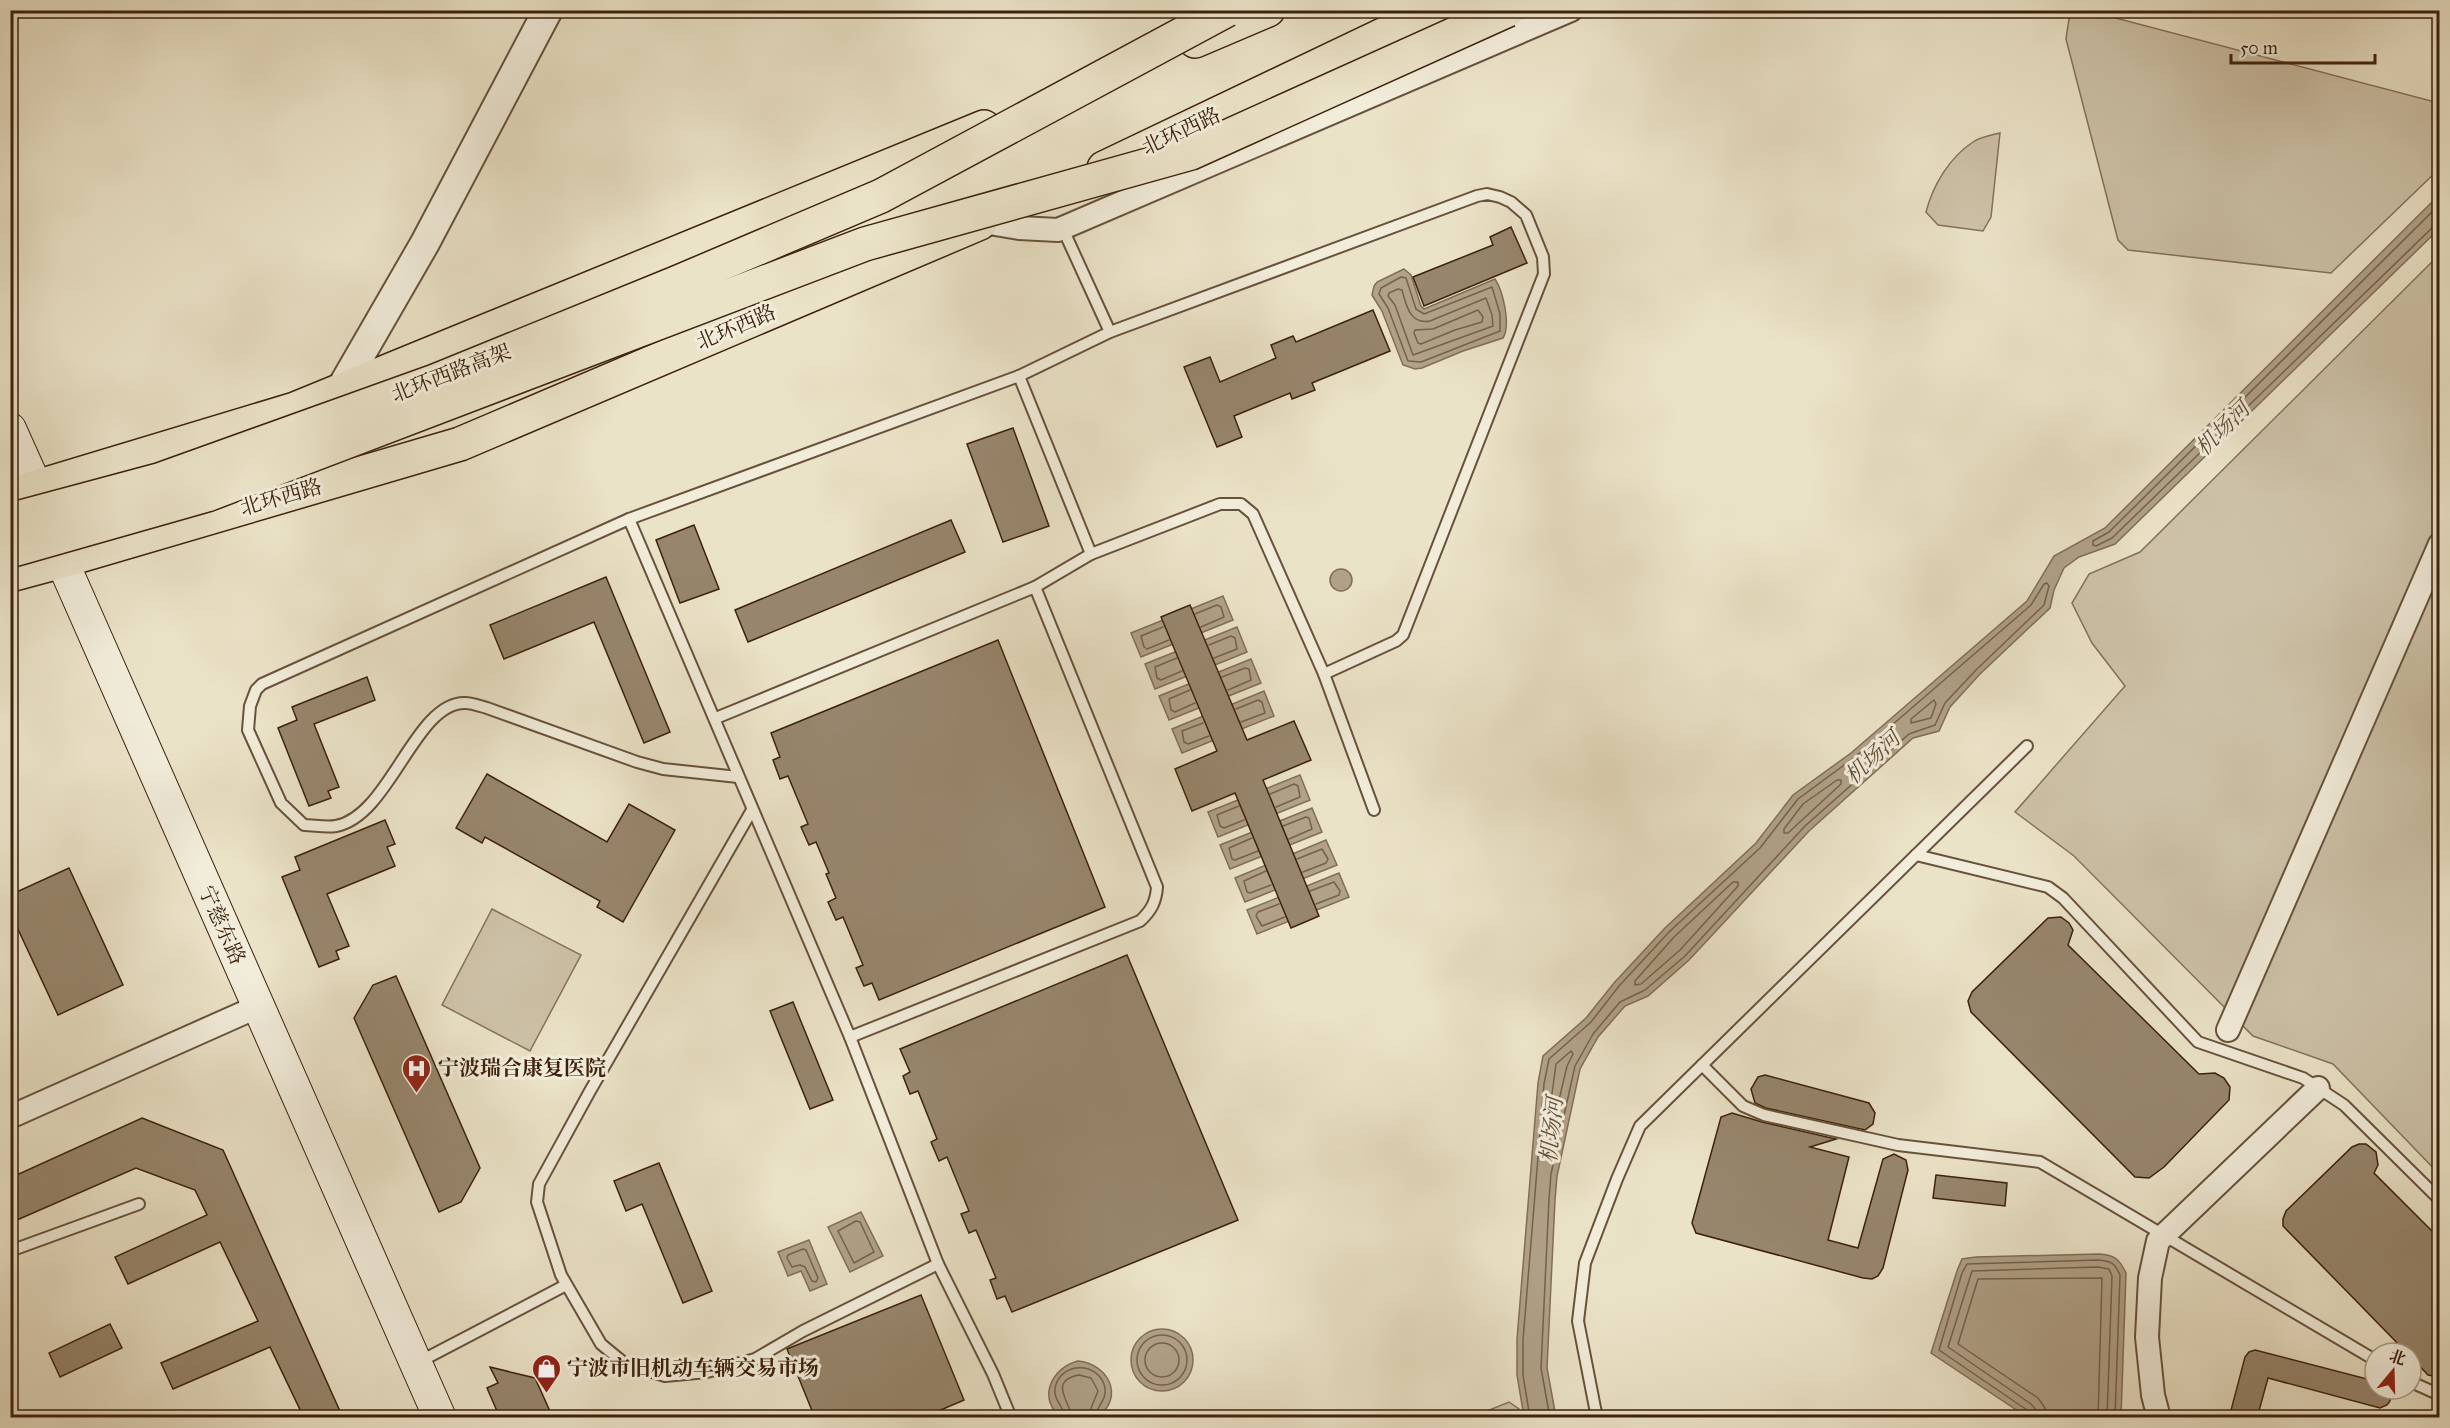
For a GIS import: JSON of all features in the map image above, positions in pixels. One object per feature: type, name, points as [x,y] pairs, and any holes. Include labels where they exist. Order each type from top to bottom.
[{"type":"main road","name":"北环西路高架","points":[[10,520],[159,480],[435,381],[881,196],[1227,10]]},
{"type":"main road","points":[[23,491],[295,409],[1269,10]]},
{"type":"main road","name":"北环西路","points":[[10,574],[62,561],[460,444],[1065,187],[1435,10]]},
{"type":"main road","name":"北环西路高架","points":[[10,551],[207,495],[865,244],[1191,153],[1508,10]]},
{"type":"main road","name":"宁慈东路","points":[[10,429],[23,491],[62,561],[440,1418]]},
{"type":"street","points":[[339,392],[425,243],[548,10]]},
{"type":"street","points":[[983,222],[1019,228],[1058,230],[1571,10]]},
{"type":"street","points":[[2228,1030],[2439,544]]},
{"type":"street","points":[[10,1117],[259,1006]]},
{"type":"street","points":[[2159,1418],[2153,1395],[2147,1338],[2150,1278],[2158,1241],[2318,1088]]},
{"type":"lane","points":[[738,777],[663,770],[487,708],[463,703],[445,709],[429,721],[374,801],[347,822],[335,826],[304,825],[281,803],[248,730],[250,706],[256,690],[262,684],[629,519],[1018,376],[1110,332],[1478,196],[1487,194],[1500,197],[1511,202],[1526,215],[1543,257],[1544,274],[1403,635],[1396,641],[1324,674]]},
{"type":"lane","points":[[1062,227],[1110,332]]},
{"type":"lane","points":[[1018,376],[1091,554]]},
{"type":"lane","points":[[716,718],[1035,587],[1091,554],[1220,504],[1241,504],[1253,514],[1324,674],[1374,810]]},
{"type":"lane","points":[[629,519],[716,718],[738,777],[850,1037],[938,1264],[993,1374],[1011,1418]]},
{"type":"lane","points":[[850,1037],[1140,921],[1150,913],[1156,898],[1157,887],[1035,587]]},
{"type":"lane","points":[[1597,1418],[1578,1321],[1585,1263],[1640,1126],[2026,746]]},
{"type":"lane","points":[[752,810],[539,1184],[537,1202],[566,1285],[601,1344],[624,1363],[665,1376],[707,1372],[755,1359],[803,1331],[938,1264]]},
{"type":"lane","points":[[1916,855],[2048,887],[2063,898],[2198,1042],[2303,1078],[2344,1105],[2439,1200]]},
{"type":"lane","points":[[1702,1065],[1743,1106],[1764,1115],[1898,1146],[2040,1162],[2363,1353]]},
{"type":"lane","points":[[10,1251],[139,1204]]},
{"type":"lane","points":[[416,1364],[566,1285]]},
{"type":"lane","points":[[2423,1388],[2439,1395]]},
{"type":"shaded area","points":[[2081,11],[2089,11],[2439,103],[2439,169],[2331,273],[2128,250],[2118,240],[2066,39],[2069,19]]},
{"type":"shaded area","points":[[2000,133],[1991,217],[1983,231],[1938,225],[1926,212],[1933,192],[1949,164],[1973,142]]},
{"type":"shaded area","points":[[2439,255],[2439,1174],[2333,1064],[2253,1036],[2074,856],[2015,812],[2125,686],[2092,643],[2072,603],[2089,574],[2140,552]]},
{"type":"shaded area","points":[[492,909],[581,955],[530,1051],[442,1005]]},
{"type":"shaded area","points":[[1509,1402],[1519,1409],[1519,1417],[1472,1417]]},
{"type":"water","name":"机场河","points":[[2439,195],[2439,229],[2115,544],[2079,557],[2064,568],[2054,590],[2050,608],[1980,674],[1950,707],[1939,731],[1913,738],[1809,831],[1689,960],[1648,996],[1625,1006],[1598,1037],[1580,1069],[1557,1176],[1547,1368],[1556,1417],[1524,1417],[1517,1375],[1517,1339],[1538,1083],[1543,1056],[1586,1018],[1614,983],[1665,928],[1756,843],[1793,795],[1851,753],[2027,601],[2054,556],[2105,528]]},
{"type":"water","points":[[1404,269],[1411,275],[1424,309],[1495,279],[1505,308],[1506,325],[1503,338],[1422,368],[1415,369],[1403,365],[1382,311],[1372,295],[1377,282]]},
{"type":"water","points":[[1341,569],[1349,572],[1352,580],[1349,588],[1341,591],[1333,588],[1330,580],[1333,572]]},
{"type":"water","points":[[1223,596],[1233,620],[1141,657],[1131,633]]},
{"type":"water","points":[[1237,627],[1247,652],[1155,689],[1145,664]]},
{"type":"water","points":[[1251,659],[1261,683],[1169,720],[1159,696]]},
{"type":"water","points":[[1264,691],[1274,716],[1182,753],[1172,729]]},
{"type":"water","points":[[1300,775],[1310,800],[1218,837],[1208,812]]},
{"type":"water","points":[[1312,808],[1322,832],[1230,869],[1220,845]]},
{"type":"water","points":[[1326,840],[1337,865],[1245,902],[1235,878]]},
{"type":"water","points":[[1339,873],[1349,897],[1257,934],[1247,910]]},
{"type":"water","points":[[861,1212],[883,1256],[850,1272],[828,1227]]},
{"type":"water","points":[[809,1240],[827,1284],[810,1291],[801,1271],[788,1276],[778,1252]]},
{"type":"water","points":[[2099,1254],[2116,1258],[2126,1273],[2121,1417],[2027,1417],[1931,1353],[1962,1259]]},
{"type":"water","points":[[1162,1329],[1174,1331],[1184,1338],[1191,1348],[1193,1360],[1191,1372],[1184,1382],[1174,1389],[1162,1391],[1150,1389],[1140,1382],[1133,1372],[1131,1360],[1133,1348],[1140,1338],[1150,1331]]},
{"type":"water","points":[[1078,1361],[1098,1368],[1109,1382],[1110,1400],[1106,1409],[1098,1417],[1062,1417],[1054,1410],[1050,1402],[1050,1385],[1055,1377],[1069,1364]]},
{"type":"building","points":[[1511,227],[1527,263],[1424,306],[1413,277],[1493,245],[1490,237]]},
{"type":"building","points":[[1373,310],[1390,351],[1312,383],[1315,390],[1292,399],[1290,393],[1234,416],[1242,437],[1217,447],[1184,367],[1210,357],[1220,382],[1276,358],[1271,345],[1293,336],[1296,342]]},
{"type":"building","points":[[1013,428],[1049,526],[1003,542],[967,444]]},
{"type":"building","points":[[951,520],[965,552],[748,642],[735,610]]},
{"type":"building","points":[[694,525],[719,589],[680,603],[656,540]]},
{"type":"building","points":[[606,577],[670,732],[644,743],[594,622],[504,659],[490,625]]},
{"type":"building","points":[[1190,605],[1247,740],[1294,721],[1311,760],[1263,780],[1319,916],[1291,928],[1235,793],[1192,811],[1175,769],[1217,751],[1161,617]]},
{"type":"building","points":[[998,640],[1105,907],[879,1000],[872,983],[864,986],[856,968],[863,965],[843,917],[836,920],[828,902],[836,898],[826,874],[829,873],[816,842],[809,845],[801,827],[808,824],[788,776],[780,779],[773,760],[780,757],[771,733]]},
{"type":"building","points":[[367,677],[375,700],[314,724],[339,787],[328,791],[331,798],[309,806],[278,728],[297,720],[292,707]]},
{"type":"building","points":[[487,774],[607,842],[629,804],[675,830],[623,922],[597,907],[600,901],[485,837],[482,843],[456,828]]},
{"type":"building","points":[[385,820],[395,844],[387,847],[395,866],[327,894],[349,946],[336,951],[339,959],[319,967],[282,877],[300,870],[295,857]]},
{"type":"building","points":[[69,868],[123,985],[58,1015],[10,912],[10,895]]},
{"type":"building","points":[[2061,917],[2069,923],[2073,930],[2068,945],[2199,1074],[2215,1073],[2224,1078],[2230,1087],[2229,1100],[2164,1167],[2149,1178],[2135,1177],[1971,1012],[1968,1001],[1972,992],[2048,918]]},
{"type":"building","points":[[1127,955],[1238,1220],[1012,1312],[1005,1296],[997,1299],[990,1280],[996,1278],[976,1230],[969,1233],[961,1214],[969,1211],[947,1157],[939,1161],[931,1142],[937,1139],[918,1091],[910,1094],[903,1076],[910,1072],[900,1049]]},
{"type":"building","name":"宁波瑞合康复医院","points":[[396,976],[480,1168],[461,1202],[439,1212],[354,1018],[373,985]]},
{"type":"building","points":[[793,1002],[833,1100],[810,1109],[770,1011]]},
{"type":"building","points":[[1765,1075],[1869,1103],[1875,1113],[1873,1124],[1865,1130],[1766,1108],[1755,1103],[1751,1089],[1758,1077]]},
{"type":"building","points":[[1732,1113],[1836,1139],[1810,1147],[1849,1157],[1828,1240],[1858,1248],[1883,1159],[1894,1154],[1906,1160],[1908,1170],[1883,1268],[1878,1276],[1872,1279],[1863,1278],[1696,1233],[1692,1223],[1721,1117]]},
{"type":"building","points":[[142,1118],[223,1150],[343,1418],[304,1418],[270,1347],[173,1389],[161,1363],[258,1321],[220,1242],[128,1284],[115,1257],[207,1215],[195,1190],[136,1168],[10,1223],[10,1178]]},
{"type":"building","points":[[2366,1144],[2376,1152],[2378,1165],[2374,1173],[2439,1238],[2439,1377],[2428,1375],[2423,1370],[2423,1341],[2395,1341],[2283,1226],[2286,1211],[2352,1147]]},
{"type":"building","points":[[659,1163],[712,1291],[683,1303],[642,1204],[626,1211],[614,1181]]},
{"type":"building","points":[[1936,1175],[2007,1183],[2005,1206],[1933,1198]]},
{"type":"building","points":[[921,1295],[964,1400],[922,1418],[815,1418],[787,1349]]},
{"type":"building","points":[[110,1324],[122,1348],[60,1377],[49,1353]]},
{"type":"building","points":[[2255,1350],[2363,1378],[2363,1401],[2390,1401],[2380,1408],[2268,1378],[2257,1418],[2229,1418],[2245,1357],[2249,1352]]},
{"type":"building","points":[[490,1367],[535,1378],[553,1418],[500,1418],[487,1388],[498,1383]]},
{"type":"place","name":"宁波瑞合康复医院","points":[[417,1094]]},
{"type":"place","name":"宁波市旧机动车辆交易市场","points":[[546,1394]]}]
